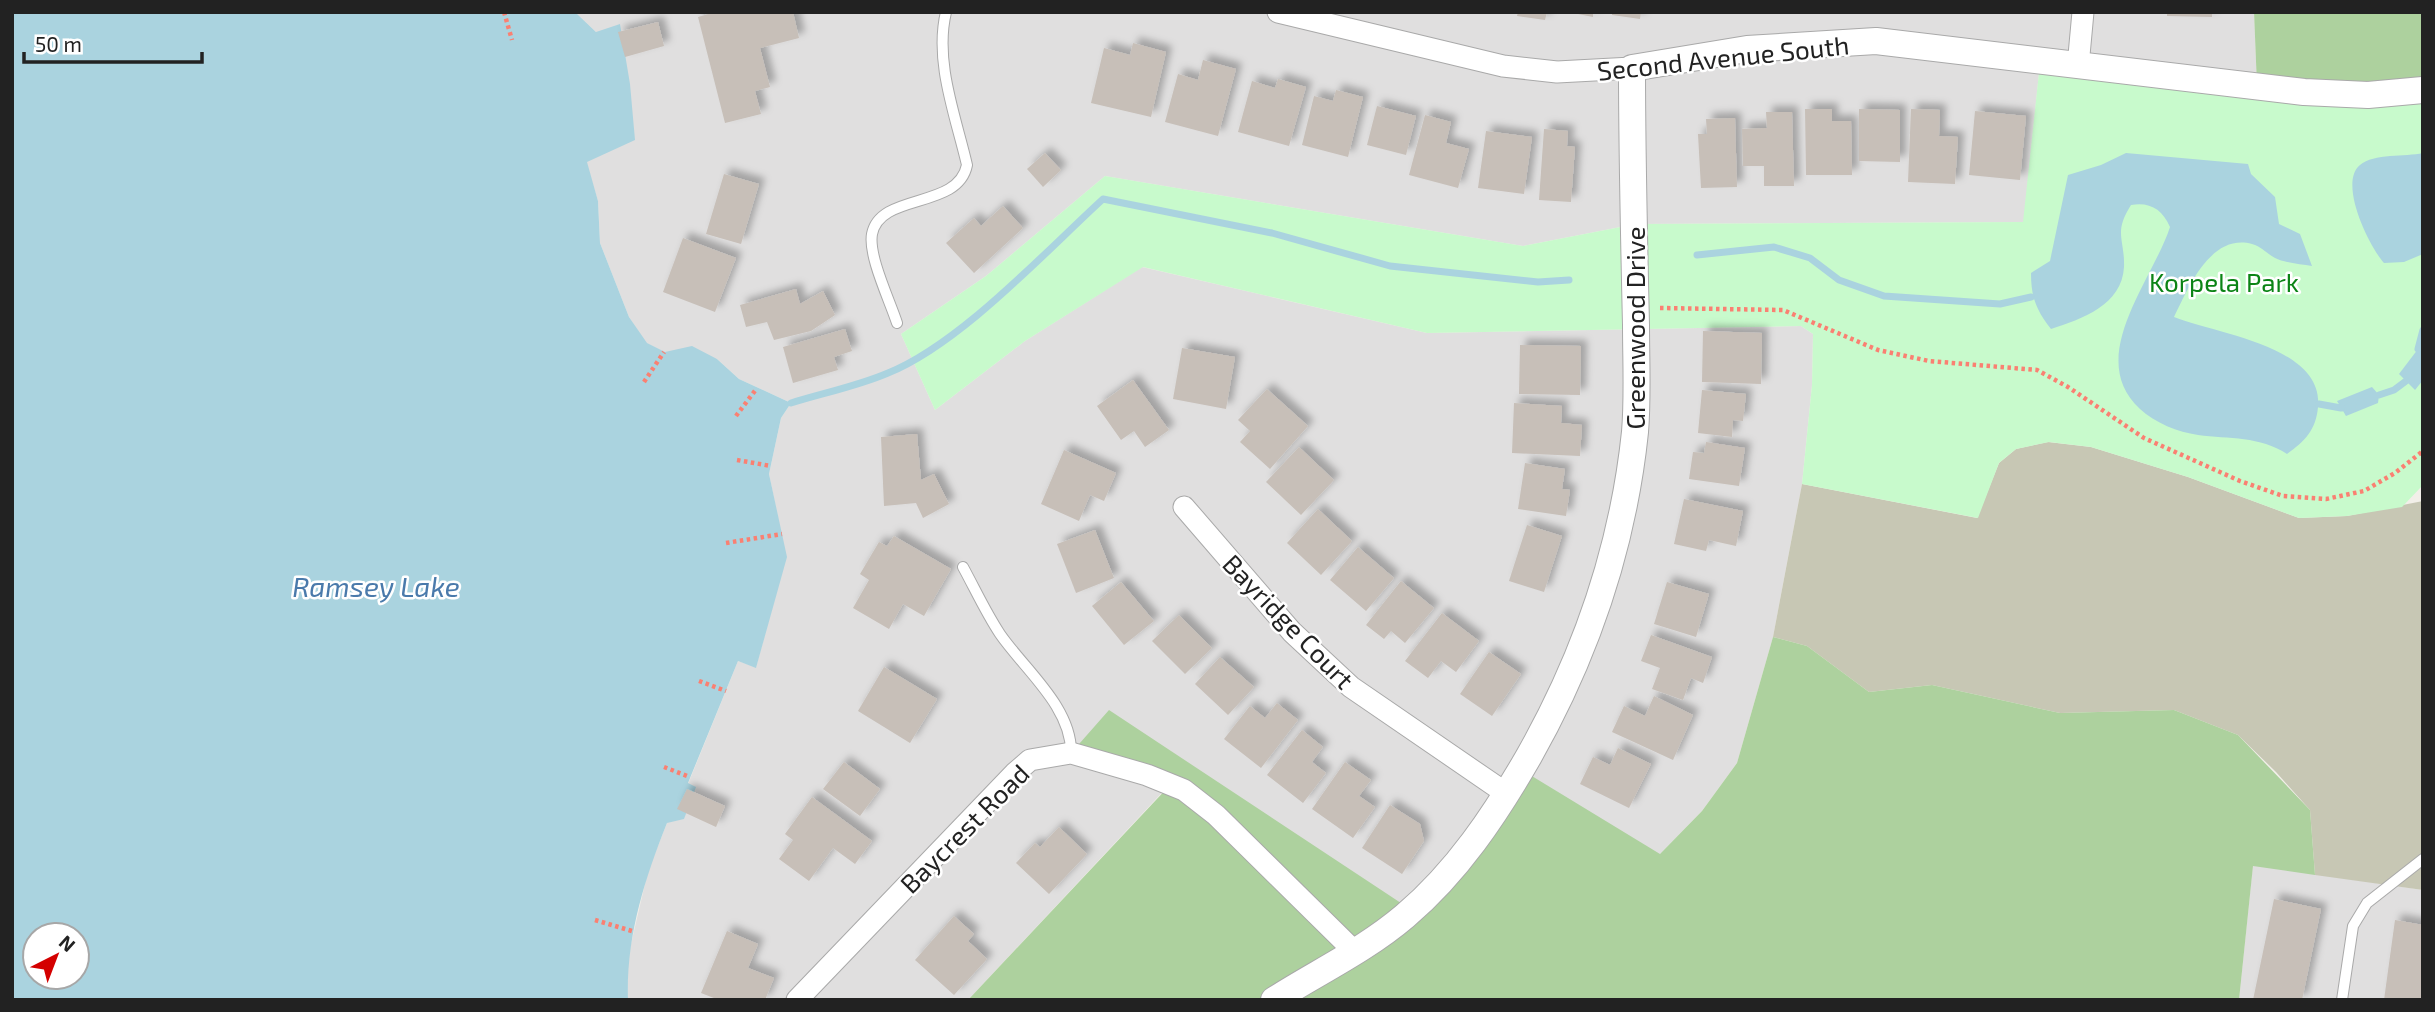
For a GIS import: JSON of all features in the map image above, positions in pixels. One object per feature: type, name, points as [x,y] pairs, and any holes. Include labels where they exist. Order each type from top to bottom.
[{"type":"street","points":[[2078,66],[2083,12]]},
{"type":"street","name":"Second Avenue South","points":[[1288,14],[1503,66],[1557,72],[1632,68],[1747,49],[1876,41],[2304,92],[2368,95],[2423,90]]},
{"type":"street","name":"Greenwood Drive","points":[[1274,1000],[1355,952],[1424,899],[1470,848],[1507,794],[1569,680],[1610,560],[1635,432],[1638,369],[1632,68]]},
{"type":"street","name":"Bayridge Court","points":[[1184,507],[1292,632],[1342,679],[1386,713],[1507,794]]},
{"type":"street","name":"Baycrest Road","points":[[797,1000],[1015,773],[1030,760],[1071,753],[1147,775],[1184,790],[1216,815],[1355,952]]},
{"type":"lane","points":[[897,323],[873,251],[872,235],[876,226],[895,209],[956,185],[965,176],[967,165],[946,74],[942,30],[946,12]]},
{"type":"lane","points":[[963,567],[1000,634],[1061,715],[1071,737],[1071,753]]},
{"type":"lane","points":[[2342,1000],[2353,926],[2367,903],[2423,859]]},
{"type":"path","points":[[505,12],[512,40]]},
{"type":"path","points":[[1636,307],[1783,310],[1878,350],[1929,361],[2037,370],[2144,438],[2240,481],[2283,496],[2326,499],[2364,491],[2395,473],[2423,451]]},
{"type":"path","points":[[644,382],[664,352]]},
{"type":"path","points":[[736,416],[757,388]]},
{"type":"path","points":[[737,460],[771,466]]},
{"type":"path","points":[[726,543],[782,534]]},
{"type":"path","points":[[699,681],[726,691]]},
{"type":"path","points":[[664,767],[690,777]]},
{"type":"path","points":[[595,920],[632,931]]},
{"type":"shaded area","points":[[575,12],[2254,12],[2257,86],[2040,63],[2024,222],[1636,224],[1523,246],[1105,176],[986,276],[901,334],[935,410],[1025,341],[1142,267],[1427,333],[1801,326],[1813,334],[1812,385],[1802,484],[1773,637],[1737,763],[1702,811],[1660,854],[1413,911],[1171,783],[968,1000],[628,1000],[627,961],[648,871],[667,823],[695,787],[688,784],[738,661],[756,667],[786,557],[769,474],[781,418],[791,403],[739,379],[717,359],[664,352],[646,343],[629,317],[600,243],[598,201],[586,162],[596,32]]},
{"type":"shaded area","points":[[2048,442],[2091,447],[2188,477],[2299,518],[2347,516],[2423,501],[2423,890],[2315,875],[2310,810],[2238,735],[2174,710],[2060,713],[1932,685],[1869,692],[1807,646],[1773,637],[1802,484],[1977,518],[1999,463],[2016,449]]},
{"type":"shaded area","points":[[2253,865],[2423,890],[2423,1000],[2239,1000]]},
{"type":"green space","points":[[2254,12],[2423,12],[2423,88],[2257,86]]},
{"type":"green space","name":"Korpela Park","points":[[2040,63],[2423,88],[2423,485],[2402,507],[2347,516],[2299,518],[2188,477],[2091,447],[2049,442],[2016,449],[1999,463],[1978,518],[1802,484],[1812,385],[1813,334],[1801,326],[1427,333],[1143,267],[1025,341],[935,410],[901,334],[986,276],[1105,176],[1523,246],[1636,224],[2023,222]]},
{"type":"green space","points":[[1773,637],[1807,646],[1869,692],[1932,685],[2060,713],[2174,710],[2238,735],[2310,810],[2315,875],[2253,866],[2239,1000],[968,1000],[1171,784],[1072,752],[1109,710],[1413,911],[1522,770],[1660,854],[1702,811],[1737,763]]},
{"type":"water","name":"Ramsey Lake","points":[[12,12],[575,12],[596,32],[620,24],[630,84],[635,140],[587,162],[598,201],[600,243],[629,317],[647,343],[665,352],[692,346],[717,359],[739,379],[791,403],[781,418],[769,474],[787,557],[756,668],[738,661],[688,783],[696,787],[684,819],[667,823],[659,845],[633,932],[628,1000],[12,1000]]},
{"type":"water","points":[[2126,153],[2248,164],[2251,174],[2275,197],[2279,224],[2300,234],[2312,266],[2279,260],[2252,244],[2237,243],[2224,247],[2202,266],[2174,317],[2264,346],[2286,356],[2304,370],[2315,386],[2317,415],[2308,434],[2287,454],[2255,441],[2198,435],[2167,426],[2140,409],[2125,389],[2119,366],[2120,343],[2138,294],[2170,227],[2155,208],[2131,205],[2121,230],[2124,257],[2122,280],[2108,301],[2087,315],[2051,329],[2038,309],[2033,296],[2031,273],[2050,261],[2068,175],[2101,165]]},
{"type":"water","points":[[2423,153],[2423,254],[2404,262],[2384,263],[2371,243],[2358,214],[2352,186],[2354,174],[2366,161]]},
{"type":"water","points":[[2418,349],[2423,350],[2423,380],[2415,390],[2399,374]]},
{"type":"water","points":[[2372,387],[2379,395],[2378,403],[2346,416],[2337,401]]},
{"type":"building","points":[[716,12],[793,12],[799,38],[760,48],[770,87],[755,91],[761,114],[725,123],[698,17]]},
{"type":"building","points":[[1518,12],[1547,12],[1545,20],[1517,16]]},
{"type":"building","points":[[1568,12],[1593,12],[1593,17]]},
{"type":"building","points":[[1612,12],[1641,12],[1640,19],[1612,15]]},
{"type":"building","points":[[2167,12],[2212,12],[2212,17],[2167,16]]},
{"type":"building","points":[[658,22],[664,46],[625,57],[618,32]]},
{"type":"building","points":[[1133,43],[1166,52],[1151,117],[1091,103],[1104,48],[1130,55]]},
{"type":"building","points":[[1203,60],[1236,69],[1218,136],[1165,122],[1178,74],[1198,80]]},
{"type":"building","points":[[1278,79],[1306,87],[1289,146],[1238,132],[1252,81],[1275,88]]},
{"type":"building","points":[[1336,90],[1363,97],[1348,157],[1302,145],[1314,96],[1333,101]]},
{"type":"building","points":[[1377,106],[1416,116],[1406,155],[1367,145]]},
{"type":"building","points":[[1805,109],[1832,109],[1832,121],[1851,121],[1852,175],[1806,175]]},
{"type":"building","points":[[1859,109],[1900,110],[1900,162],[1859,161]]},
{"type":"building","points":[[1911,109],[1940,110],[1939,136],[1958,137],[1955,184],[1908,182]]},
{"type":"building","points":[[1975,111],[2026,116],[2020,180],[1969,175]]},
{"type":"building","points":[[1766,112],[1792,112],[1794,186],[1764,186],[1764,166],[1743,166],[1742,129],[1767,128]]},
{"type":"building","points":[[1425,115],[1451,122],[1446,143],[1469,149],[1458,188],[1409,175]]},
{"type":"building","points":[[1735,118],[1737,187],[1701,188],[1698,134],[1707,134],[1706,119]]},
{"type":"building","points":[[1544,129],[1568,131],[1567,146],[1575,147],[1571,202],[1539,200]]},
{"type":"building","points":[[1486,131],[1532,137],[1524,194],[1478,188]]},
{"type":"building","points":[[1045,153],[1061,170],[1043,187],[1027,169]]},
{"type":"building","points":[[724,174],[759,184],[741,244],[706,234]]},
{"type":"building","points":[[1003,206],[1023,228],[974,273],[946,243],[974,218],[981,226]]},
{"type":"building","points":[[683,238],[736,258],[715,312],[663,292]]},
{"type":"building","points":[[796,289],[800,304],[823,291],[835,315],[811,331],[774,340],[767,322],[746,327],[740,305]]},
{"type":"building","points":[[845,329],[852,351],[834,357],[838,370],[793,383],[783,347]]},
{"type":"building","points":[[1703,331],[1762,333],[1761,384],[1702,382]]},
{"type":"building","points":[[1520,345],[1581,346],[1580,395],[1519,394]]},
{"type":"building","points":[[1182,348],[1235,357],[1226,409],[1173,399]]},
{"type":"building","points":[[1133,380],[1169,430],[1145,447],[1134,431],[1121,440],[1097,406]]},
{"type":"building","points":[[1267,389],[1308,426],[1270,469],[1240,442],[1250,431],[1238,420]]},
{"type":"building","points":[[1702,390],[1746,394],[1743,421],[1733,420],[1732,437],[1698,433]]},
{"type":"building","points":[[1514,403],[1562,406],[1561,423],[1582,425],[1580,456],[1512,453]]},
{"type":"building","points":[[917,434],[921,480],[934,474],[949,504],[923,518],[916,503],[884,506],[881,437]]},
{"type":"building","points":[[1706,442],[1745,448],[1739,486],[1689,479],[1693,452],[1704,453]]},
{"type":"building","points":[[1299,447],[1334,480],[1301,515],[1266,482]]},
{"type":"building","points":[[1064,450],[1116,473],[1104,501],[1090,495],[1079,521],[1041,504]]},
{"type":"building","points":[[1525,463],[1565,469],[1562,489],[1570,490],[1566,516],[1518,509]]},
{"type":"building","points":[[1684,499],[1743,511],[1736,546],[1709,540],[1706,551],[1674,544]]},
{"type":"building","points":[[1318,509],[1352,541],[1321,575],[1287,543]]},
{"type":"building","points":[[1527,525],[1562,536],[1544,592],[1509,581]]},
{"type":"building","points":[[1095,530],[1114,578],[1076,593],[1057,544]]},
{"type":"building","points":[[894,536],[951,569],[924,616],[903,604],[889,629],[853,608],[869,580],[860,574],[879,542],[887,546]]},
{"type":"building","points":[[1358,547],[1394,578],[1366,611],[1330,580]]},
{"type":"building","points":[[1401,581],[1434,608],[1405,643],[1391,631],[1384,639],[1366,625]]},
{"type":"building","points":[[1121,582],[1154,621],[1124,645],[1092,606]]},
{"type":"building","points":[[1667,582],[1709,594],[1696,637],[1654,624]]},
{"type":"building","points":[[1442,613],[1479,641],[1456,672],[1441,661],[1428,678],[1405,661]]},
{"type":"building","points":[[1179,615],[1212,648],[1185,674],[1152,641]]},
{"type":"building","points":[[1651,635],[1712,657],[1703,683],[1691,678],[1683,700],[1652,689],[1660,668],[1641,661]]},
{"type":"building","points":[[1489,652],[1521,674],[1492,716],[1460,694]]},
{"type":"building","points":[[1220,657],[1254,687],[1228,715],[1195,684]]},
{"type":"building","points":[[884,667],[937,699],[910,743],[858,711]]},
{"type":"building","points":[[1654,696],[1693,715],[1673,760],[1612,732],[1624,706],[1645,716]]},
{"type":"building","points":[[1277,703],[1298,720],[1261,768],[1224,739],[1250,706],[1265,718]]},
{"type":"building","points":[[1302,730],[1323,747],[1312,762],[1326,773],[1303,803],[1267,775]]},
{"type":"building","points":[[1618,748],[1651,764],[1629,808],[1580,784],[1593,757],[1610,765]]},
{"type":"building","points":[[844,762],[880,789],[860,816],[823,789]]},
{"type":"building","points":[[1345,762],[1371,780],[1359,796],[1375,807],[1353,838],[1312,809]]},
{"type":"building","points":[[687,789],[725,806],[716,827],[677,809]]},
{"type":"building","points":[[812,797],[872,841],[855,864],[833,848],[809,881],[779,859],[793,840],[785,834]]},
{"type":"building","points":[[1390,805],[1420,824],[1424,841],[1402,874],[1362,848]]},
{"type":"building","points":[[1059,827],[1087,854],[1049,894],[1016,863],[1035,843],[1040,847]]},
{"type":"building","points":[[2274,899],[2321,909],[2302,1000],[2253,1000]]},
{"type":"building","points":[[954,916],[974,934],[968,941],[987,959],[954,995],[915,960]]},
{"type":"building","points":[[2395,920],[2423,925],[2423,1000],[2384,1000]]},
{"type":"building","points":[[727,931],[758,944],[748,968],[774,978],[765,1000],[719,1000],[701,993]]},
{"type":"waterway","points":[[791,403],[888,373],[944,341],[1028,270],[1103,199],[1272,233],[1390,266],[1538,282],[1569,280]]},
{"type":"waterway","points":[[1697,255],[1774,247],[1810,258],[1839,280],[1884,296],[2000,304],[2031,297]]},
{"type":"waterway","points":[[2418,349],[2423,330]]},
{"type":"waterway","points":[[2379,395],[2394,390],[2406,381]]},
{"type":"waterway","points":[[2319,404],[2341,408]]}]
